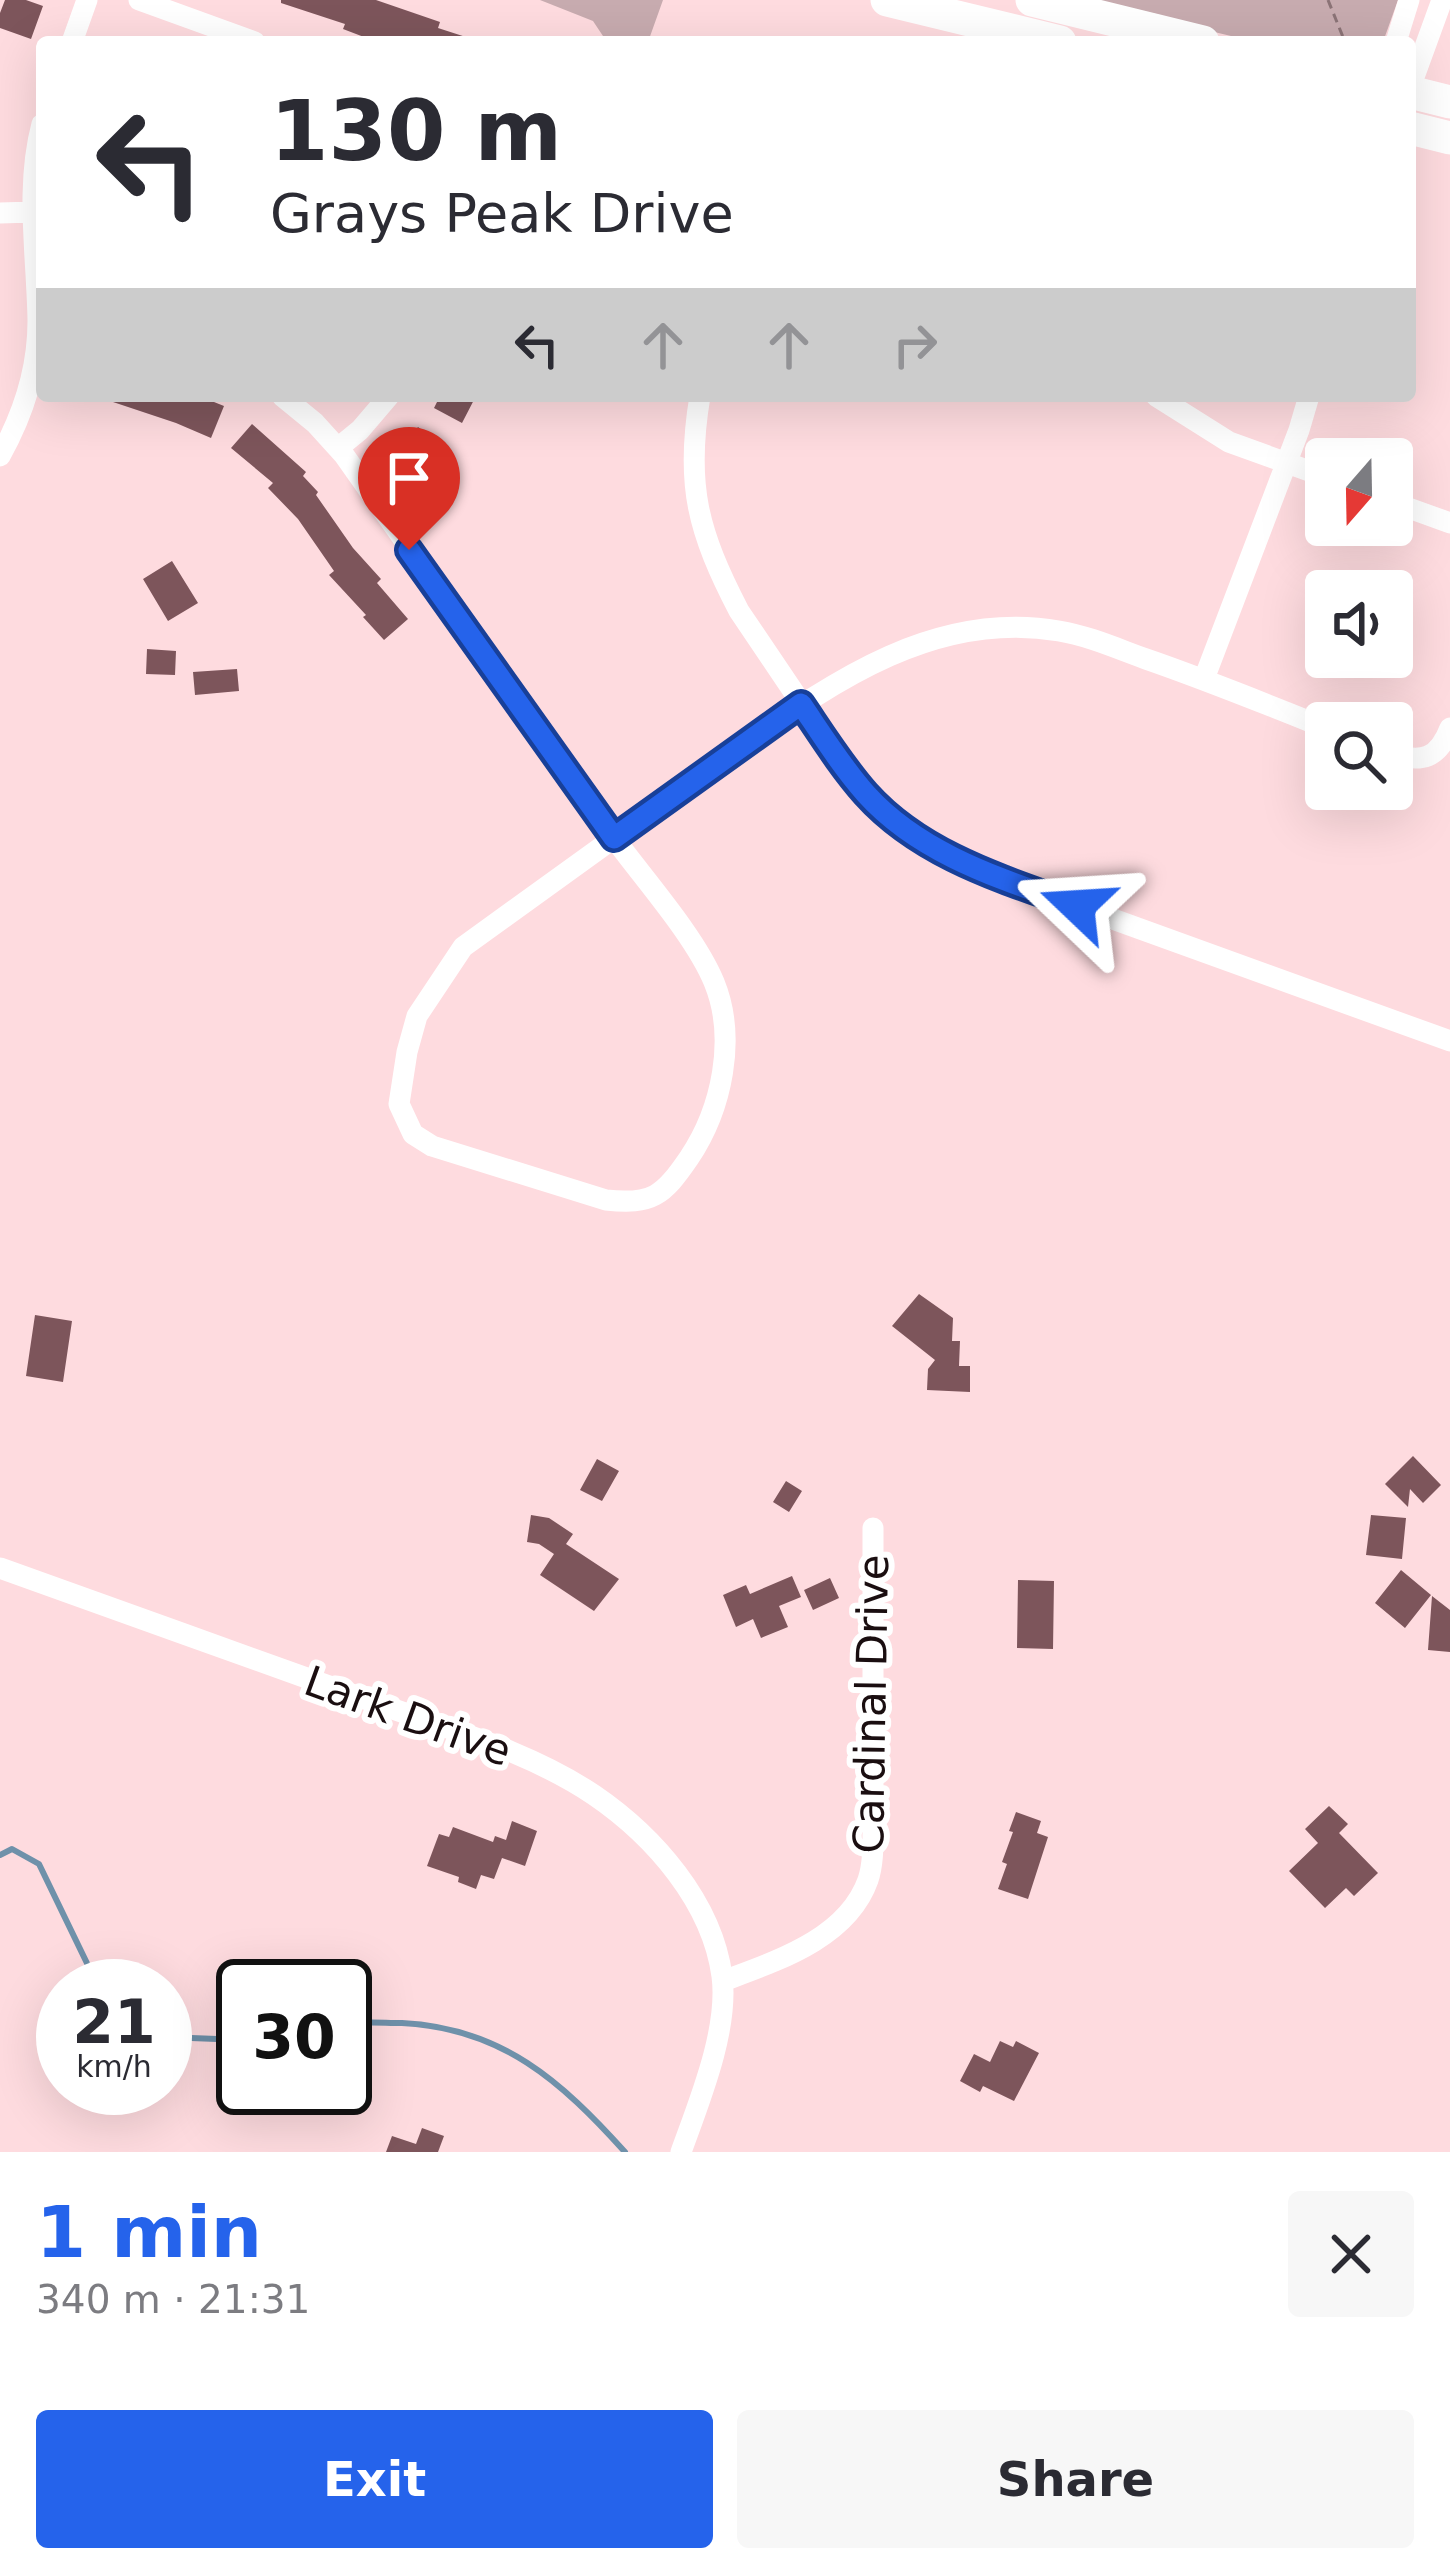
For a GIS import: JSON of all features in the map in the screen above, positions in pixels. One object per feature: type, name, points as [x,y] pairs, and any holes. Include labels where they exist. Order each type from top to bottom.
[{"type":"main road","points":[[887,0],[1035,36]]},
{"type":"main road","points":[[1032,0],[1179,36]]},
{"type":"main road","points":[[1416,92],[1450,102]]},
{"type":"main road","points":[[1416,130],[1450,138]]},
{"type":"street","points":[[74,36],[87,0]]},
{"type":"street","points":[[139,0],[238,36]]},
{"type":"street","points":[[1398,36],[1409,0]]},
{"type":"street","points":[[1416,73],[1442,0]]},
{"type":"street","points":[[36,158],[36,259]]},
{"type":"street","points":[[0,213],[33,212]]},
{"type":"street","points":[[0,456],[24,404],[36,346]]},
{"type":"street","points":[[288,402],[338,448],[614,838],[692,944],[713,980],[722,1010],[724,1054],[719,1088],[700,1141],[659,1193],[633,1203],[606,1200],[432,1146],[413,1134],[399,1104],[407,1052],[417,1016],[463,947],[614,838],[801,704],[844,678],[918,642],[985,629],[1058,631],[1204,679],[1305,720]]},
{"type":"street","points":[[338,448],[384,402]]},
{"type":"street","points":[[699,402],[692,462],[695,496],[714,560],[739,611],[801,704],[869,798],[898,823],[960,862],[1450,1040]]},
{"type":"street","points":[[1166,402],[1229,442],[1305,470]]},
{"type":"street","points":[[1204,679],[1307,402]]},
{"type":"street","points":[[1413,510],[1450,523]]},
{"type":"street","points":[[1413,759],[1442,747],[1450,728]]},
{"type":"street","name":"Cardinal Drive","points":[[723,1981],[794,1952],[828,1932],[867,1882],[874,1832],[873,1528]]},
{"type":"street","name":"Lark Drive","points":[[0,1568],[490,1744],[579,1786],[634,1828],[677,1874],[713,1940],[723,1981]]},
{"type":"street","points":[[681,2152],[716,2040],[723,1981]]},
{"type":"path","points":[[1328,0],[1343,36]]},
{"type":"shaded area","points":[[540,0],[663,0],[650,36],[603,36],[593,21]]},
{"type":"shaded area","points":[[1081,0],[1398,0],[1385,36],[1231,36]]},
{"type":"building","points":[[5,0],[43,6],[31,39],[0,28]]},
{"type":"building","points":[[376,0],[440,22],[438,28],[463,36],[361,36],[343,29],[345,24],[281,3]]},
{"type":"building","points":[[113,402],[214,402],[224,406],[211,438]]},
{"type":"building","points":[[437,402],[473,402],[462,423],[434,408]]},
{"type":"building","points":[[252,424],[306,472],[303,476],[353,548],[381,579],[377,583],[408,619],[384,640],[329,575],[334,571],[298,519],[268,488],[273,483],[231,448]]},
{"type":"building","points":[[418,427],[446,449],[423,479],[394,458]]},
{"type":"building","points":[[172,561],[198,603],[168,621],[143,579]]},
{"type":"building","points":[[147,649],[176,651],[175,675],[146,674]]},
{"type":"building","points":[[237,669],[239,691],[195,695],[193,672]]},
{"type":"building","points":[[919,1294],[953,1318],[952,1341],[960,1341],[959,1366],[970,1366],[970,1392],[927,1390],[928,1369],[935,1360],[892,1326]]},
{"type":"building","points":[[35,1315],[72,1321],[63,1382],[26,1376]]},
{"type":"building","points":[[1413,1456],[1441,1485],[1423,1503],[1410,1489],[1408,1507],[1385,1484]]},
{"type":"building","points":[[597,1459],[619,1471],[602,1501],[580,1490]]},
{"type":"building","points":[[786,1481],[802,1491],[789,1512],[773,1502]]},
{"type":"building","points":[[531,1515],[549,1518],[573,1534],[566,1544],[619,1579],[594,1611],[540,1575],[554,1554],[527,1542]]},
{"type":"building","points":[[1371,1515],[1406,1518],[1402,1559],[1366,1555]]},
{"type":"building","points":[[1401,1570],[1431,1595],[1405,1628],[1375,1603]]},
{"type":"building","points":[[792,1576],[801,1597],[779,1606],[788,1627],[761,1638],[753,1619],[736,1627],[723,1595],[746,1585],[750,1594]]},
{"type":"building","points":[[830,1578],[839,1598],[813,1610],[804,1590]]},
{"type":"building","points":[[1018,1580],[1054,1581],[1053,1649],[1017,1648]]},
{"type":"building","points":[[1432,1596],[1450,1610],[1450,1652],[1428,1650]]},
{"type":"building","points":[[1329,1806],[1348,1824],[1339,1833],[1378,1873],[1354,1896],[1346,1888],[1325,1908],[1289,1871],[1318,1843],[1305,1829]]},
{"type":"building","points":[[1016,1812],[1041,1821],[1037,1833],[1048,1837],[1028,1899],[998,1889]]},
{"type":"building","points":[[512,1821],[537,1831],[525,1866],[502,1858],[494,1879],[481,1875],[476,1889],[458,1882],[459,1877],[427,1866],[439,1834],[449,1837],[453,1827],[493,1842],[495,1836],[506,1840]]},
{"type":"building","points":[[1000,2041],[1013,2047],[1016,2041],[1039,2053],[1014,2101],[960,2081],[974,2054],[990,2062]]},
{"type":"building","points":[[422,2128],[444,2136],[438,2152],[386,2152],[392,2136],[416,2144]]},
{"type":"waterway","points":[[0,1855],[12,1849],[39,1864],[85,1959]]},
{"type":"waterway","points":[[372,2022],[438,2027],[500,2047],[553,2081],[625,2152]]},
{"type":"waterway","points":[[192,2038],[216,2039]]},
{"type":"route","points":[[409,550],[614,838],[801,704],[849,774],[898,823],[960,862],[1077,906]]}]
